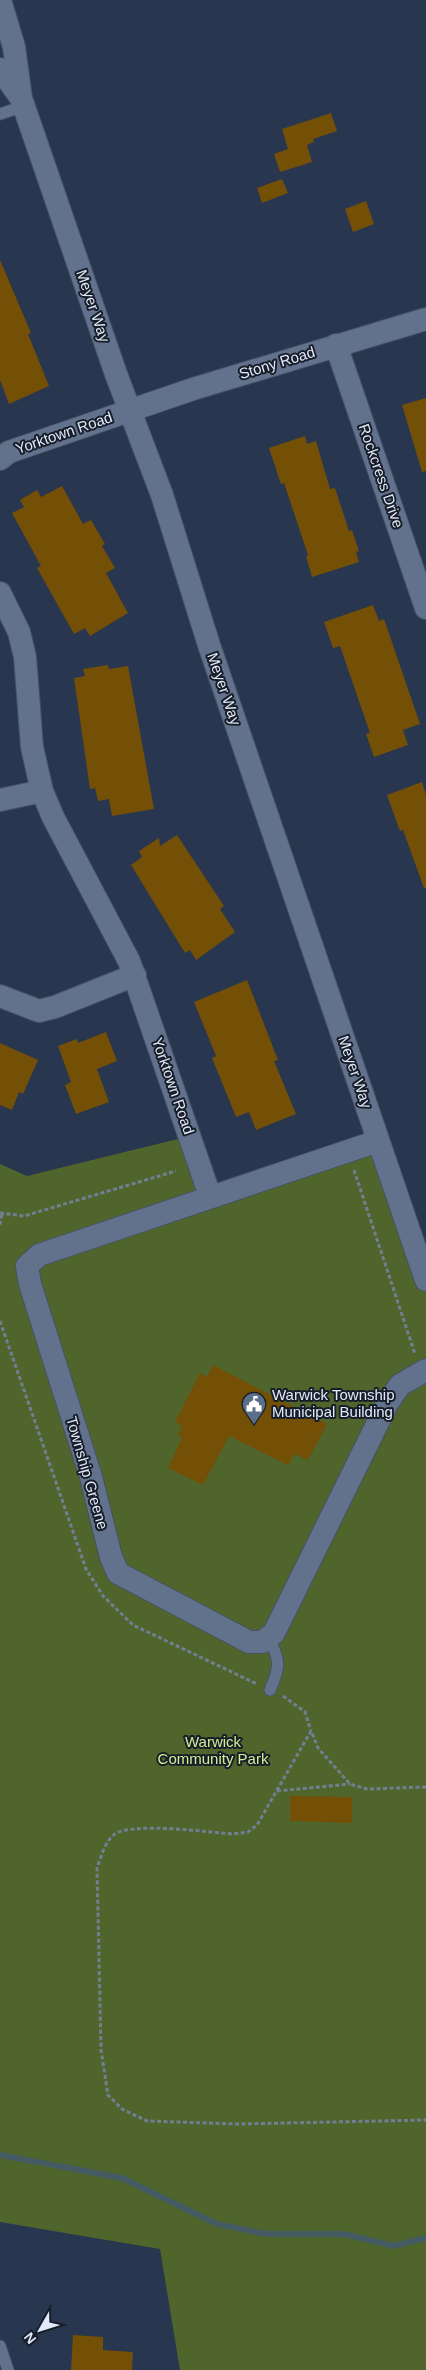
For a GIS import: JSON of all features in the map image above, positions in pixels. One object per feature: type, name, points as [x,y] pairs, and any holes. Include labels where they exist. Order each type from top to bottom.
[{"type":"street","name":"Meyer Way","points":[[0,0],[14,47],[23,102],[130,410],[162,495],[209,645],[426,1280]]},
{"type":"street","name":"Meyer Way","points":[[0,69],[23,102]]},
{"type":"street","name":"Stony Road","points":[[130,410],[336,345],[426,319]]},
{"type":"street","name":"Rockcress Drive","points":[[336,345],[426,608]]},
{"type":"street","name":"Yorktown Road","points":[[0,458],[9,452],[130,410]]},
{"type":"street","name":"Yorktown Road","points":[[0,593],[19,632],[25,657],[35,762],[42,791],[53,817],[132,968],[210,1196]]},
{"type":"street","points":[[0,800],[42,791]]},
{"type":"street","points":[[0,996],[38,1011],[55,1007],[132,968]]},
{"type":"street","name":"Township Greene","points":[[268,1638],[262,1642],[249,1642],[118,1573],[110,1558],[91,1478],[30,1284],[27,1266],[39,1255],[378,1141]]},
{"type":"street","points":[[268,1638],[274,1633],[388,1402],[400,1385],[423,1371]]},
{"type":"lane","points":[[0,114],[23,102]]},
{"type":"lane","points":[[268,1638],[277,1653],[278,1673],[270,1690]]},
{"type":"lane","points":[[0,2346],[8,2370]]},
{"type":"path","points":[[348,1151],[423,1371]]},
{"type":"path","points":[[0,1225],[1,1214],[24,1216],[176,1171]]},
{"type":"path","points":[[350,1784],[318,1748],[311,1731],[257,1826],[248,1832],[232,1834],[134,1828],[116,1834],[104,1848],[97,1868],[101,2050],[108,2095],[122,2109],[147,2122],[238,2124],[426,2120]]},
{"type":"path","points":[[277,1791],[350,1784],[367,1789],[426,1787]]},
{"type":"green space","name":"Warwick Community Park","points":[[190,1136],[210,1196],[378,1141],[426,1280],[426,2370],[180,2370],[160,2249],[0,2222],[0,1164],[27,1176]]},
{"type":"building","points":[[331,113],[337,131],[313,139],[314,142],[307,145],[312,162],[280,172],[274,154],[288,149],[282,129]]},
{"type":"building","points":[[282,179],[288,193],[262,203],[257,188]]},
{"type":"building","points":[[366,201],[374,224],[353,232],[345,209]]},
{"type":"building","points":[[0,260],[31,333],[28,334],[49,386],[9,404],[0,380]]},
{"type":"building","points":[[426,398],[426,471],[422,472],[402,405]]},
{"type":"building","points":[[305,436],[307,444],[316,441],[330,489],[335,488],[349,531],[352,530],[359,551],[356,552],[359,562],[312,577],[306,556],[308,555],[284,483],[281,484],[269,448]]},
{"type":"building","points":[[62,486],[83,524],[91,520],[105,544],[102,546],[115,568],[106,573],[128,613],[90,636],[85,628],[74,634],[37,568],[41,566],[12,513],[24,507],[20,500],[37,490],[41,497]]},
{"type":"building","points":[[373,605],[379,621],[384,619],[420,724],[403,730],[408,745],[374,757],[366,734],[370,733],[340,646],[333,648],[324,622]]},
{"type":"building","points":[[108,665],[109,669],[128,666],[154,809],[112,816],[109,799],[98,801],[95,788],[90,789],[74,678],[85,676],[83,669]]},
{"type":"building","points":[[422,782],[426,795],[426,888],[424,888],[403,830],[400,831],[387,795]]},
{"type":"building","points":[[177,835],[224,906],[220,909],[235,932],[196,960],[190,950],[185,953],[131,865],[142,857],[139,851],[159,838],[160,846]]},
{"type":"building","points":[[247,980],[278,1060],[274,1061],[296,1114],[256,1130],[249,1112],[236,1117],[212,1058],[216,1056],[194,1002]]},
{"type":"building","points":[[106,1032],[117,1061],[97,1069],[109,1102],[76,1114],[65,1085],[71,1082],[58,1046],[77,1039],[78,1043]]},
{"type":"building","points":[[0,1043],[38,1060],[23,1094],[19,1092],[12,1110],[0,1105]]},
{"type":"building","name":"Warwick Township Municipal Building","points":[[213,1365],[327,1424],[308,1460],[294,1454],[288,1465],[229,1436],[203,1485],[168,1468],[182,1438],[178,1435],[182,1426],[175,1422],[200,1373],[207,1377]]},
{"type":"building","points":[[290,1796],[352,1797],[352,1823],[290,1821]]},
{"type":"building","points":[[73,2335],[103,2337],[103,2350],[133,2352],[132,2370],[71,2370]]},
{"type":"waterway","points":[[0,2155],[122,2178],[217,2224],[266,2234],[344,2234],[394,2246],[426,2238]]},
{"type":"place","name":"Warwick Township Municipal Building","points":[[254,1425]]}]
